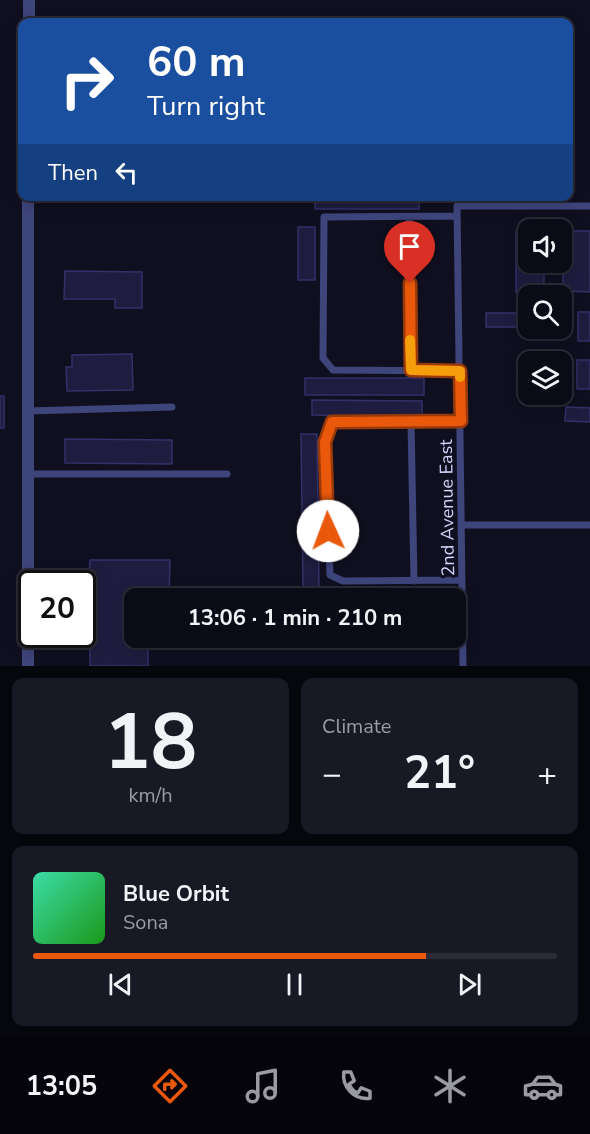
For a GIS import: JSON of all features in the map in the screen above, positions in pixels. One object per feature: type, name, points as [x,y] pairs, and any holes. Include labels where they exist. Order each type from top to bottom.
[{"type":"street","points":[[29,0],[29,18]]},
{"type":"street","points":[[28,201],[28,666]]},
{"type":"lane","name":"2nd Avenue East","points":[[461,588],[457,206],[590,206]]},
{"type":"lane","points":[[457,216],[324,217],[323,358],[333,370],[460,371]]},
{"type":"lane","points":[[409,217],[411,370]]},
{"type":"lane","points":[[27,411],[172,407]]},
{"type":"lane","points":[[411,421],[414,581]]},
{"type":"lane","points":[[461,421],[332,422],[325,442],[330,575],[343,581],[462,580]]},
{"type":"lane","points":[[27,474],[227,474]]},
{"type":"lane","points":[[461,525],[590,525]]},
{"type":"lane","name":"2nd Avenue East","points":[[461,648],[463,666]]},
{"type":"building","points":[[315,201],[419,201],[419,209],[315,209]]},
{"type":"building","points":[[298,227],[315,227],[315,280],[298,280]]},
{"type":"building","points":[[572,231],[590,231],[590,292],[572,291],[572,285],[563,285],[563,273],[572,273]]},
{"type":"building","points":[[516,232],[518,232],[518,273],[544,273],[544,285],[518,285],[518,292],[516,292]]},
{"type":"building","points":[[65,271],[142,272],[142,308],[115,308],[115,299],[64,299]]},
{"type":"building","points":[[578,312],[590,312],[590,341],[578,341]]},
{"type":"building","points":[[486,313],[518,313],[518,327],[486,327]]},
{"type":"building","points":[[132,354],[133,390],[67,391],[66,367],[72,367],[72,355]]},
{"type":"building","points":[[577,360],[590,360],[590,389],[577,389]]},
{"type":"building","points":[[305,378],[424,378],[424,395],[305,395]]},
{"type":"building","points":[[0,396],[4,396],[4,428],[0,428]]},
{"type":"building","points":[[312,400],[422,401],[422,417],[312,415]]},
{"type":"building","points":[[566,407],[590,408],[590,422],[565,421]]},
{"type":"building","points":[[301,434],[317,434],[319,587],[303,587]]},
{"type":"building","points":[[65,439],[172,440],[172,464],[65,463]]},
{"type":"building","points":[[90,560],[170,560],[169,588],[124,588],[124,648],[148,648],[148,666],[90,666],[90,648],[96,648],[96,570],[89,570]]},
{"type":"slow traffic","points":[[410,340],[411,370],[460,371],[460,377]]},
{"type":"route","points":[[328,531],[325,442],[332,422],[461,421],[460,371],[411,370],[410,283]]}]
